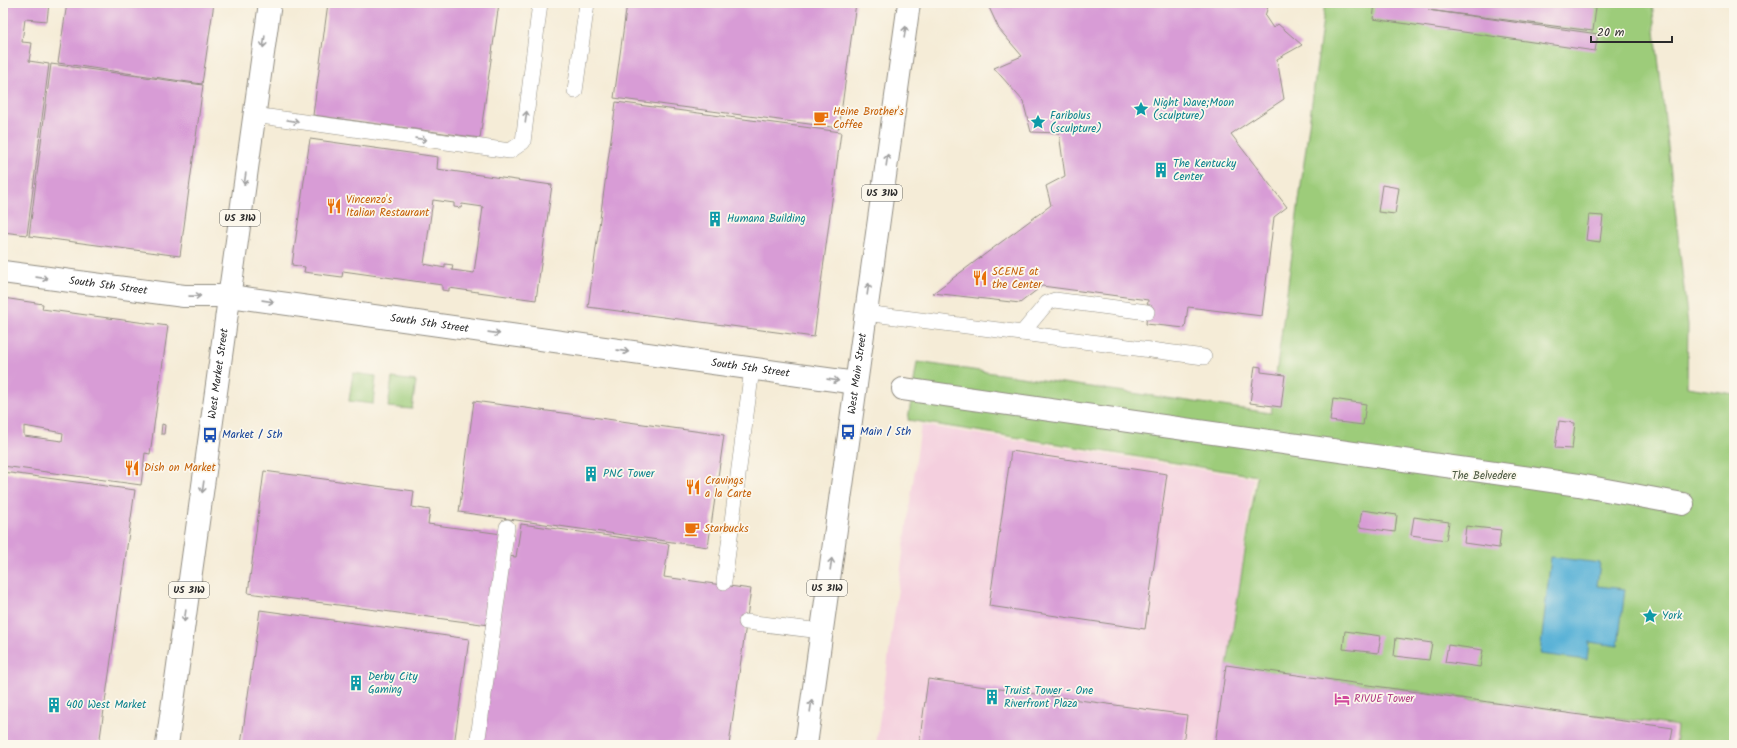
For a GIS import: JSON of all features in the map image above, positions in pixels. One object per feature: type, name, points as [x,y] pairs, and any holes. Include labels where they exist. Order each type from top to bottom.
[{"type":"street","name":"West Market Street","points":[[167,745],[270,3]]},
{"type":"street","name":"West Main Street","points":[[806,745],[909,3]]},
{"type":"street","name":"South 5th Street","points":[[3,272],[184,296],[230,296],[856,383]]},
{"type":"street","points":[[902,389],[1579,485],[1683,504]]},
{"type":"lane","points":[[254,115],[510,151],[523,142],[540,3]]},
{"type":"lane","points":[[575,91],[587,3]]},
{"type":"lane","points":[[1022,333],[1047,303],[1055,300],[1147,312]]},
{"type":"lane","points":[[865,313],[1204,357]]},
{"type":"lane","points":[[724,582],[752,368]]},
{"type":"lane","points":[[477,745],[507,527]]},
{"type":"lane","points":[[746,622],[821,631]]},
{"type":"shaded area","points":[[921,425],[1254,478],[1228,666],[1678,726],[1675,745],[876,745]]},
{"type":"green space","name":"The Belvedere","points":[[1325,3],[1652,3],[1688,325],[1687,387],[1734,394],[1734,745],[1675,745],[1677,726],[1227,666],[1257,476],[908,420],[917,362],[1271,413]]},
{"type":"green space","points":[[353,373],[376,376],[373,404],[349,401]]},
{"type":"green space","points":[[392,378],[416,381],[412,409],[388,407]]},
{"type":"water","points":[[1551,557],[1600,563],[1597,586],[1625,589],[1618,646],[1589,642],[1587,660],[1540,654]]},
{"type":"building","points":[[3,3],[49,3],[47,21],[25,19],[22,42],[32,43],[29,61],[49,64],[27,235],[3,232]]},
{"type":"building","points":[[67,3],[214,3],[202,84],[58,63]]},
{"type":"building","points":[[328,3],[499,3],[480,138],[313,115]]},
{"type":"building","points":[[627,3],[856,3],[839,128],[614,98]]},
{"type":"building","name":"The Kentucky Center","points":[[987,3],[1269,3],[1265,16],[1273,28],[1278,24],[1302,45],[1277,59],[1284,99],[1231,134],[1287,207],[1274,217],[1262,316],[1188,307],[1185,328],[1146,324],[1148,300],[1042,286],[1020,303],[933,293],[1051,205],[1046,186],[1065,176],[1059,133],[1031,132],[1023,101],[994,68],[1022,56],[999,29]]},
{"type":"building","points":[[1375,3],[1584,3],[1583,6],[1596,8],[1593,31],[1428,10],[1598,34],[1595,51],[1373,19]]},
{"type":"building","points":[[51,64],[203,85],[180,256],[29,236]]},
{"type":"building","name":"Humana Building","points":[[616,102],[841,132],[814,337],[588,307]]},
{"type":"building","points":[[310,139],[438,157],[437,169],[552,185],[536,300],[449,288],[449,291],[442,290],[442,285],[343,271],[342,277],[304,272],[305,267],[292,265]],"holes":[[[433,200],[454,203],[454,207],[461,208],[462,204],[483,207],[474,273],[452,270],[453,265],[445,264],[445,268],[424,264]]]},
{"type":"building","points":[[1382,185],[1399,188],[1395,214],[1378,212]]},
{"type":"building","points":[[1589,215],[1603,216],[1600,242],[1586,240]]},
{"type":"building","points":[[3,298],[43,304],[42,309],[168,326],[150,454],[145,453],[141,485],[3,466]],"holes":[[[24,426],[63,433],[62,441],[24,436]]]},
{"type":"building","points":[[1255,366],[1261,367],[1261,372],[1285,375],[1281,407],[1250,403]]},
{"type":"building","points":[[1333,399],[1366,404],[1363,425],[1330,421]]},
{"type":"building","name":"PNC Tower","points":[[474,401],[724,435],[708,547],[459,512]]},
{"type":"building","points":[[1559,421],[1575,423],[1572,449],[1555,448]]},
{"type":"building","points":[[162,424],[165,425],[164,434],[161,434]]},
{"type":"building","points":[[1011,451],[1167,474],[1145,629],[989,606]]},
{"type":"building","points":[[264,471],[414,491],[412,507],[430,510],[428,524],[502,534],[489,625],[248,593]]},
{"type":"building","points":[[3,472],[135,490],[99,745],[3,745]]},
{"type":"building","points":[[1362,510],[1397,515],[1395,532],[1359,527]]},
{"type":"building","points":[[1414,517],[1449,522],[1446,540],[1411,535]]},
{"type":"building","points":[[521,524],[669,544],[664,577],[751,589],[729,745],[481,745],[507,556],[516,557]]},
{"type":"building","points":[[1466,526],[1501,530],[1499,548],[1464,543]]},
{"type":"building","name":"Derby City Gaming","points":[[260,610],[469,639],[454,745],[241,745]]},
{"type":"building","points":[[1345,631],[1381,636],[1378,653],[1343,649]]},
{"type":"building","points":[[1396,638],[1432,643],[1429,660],[1394,656]]},
{"type":"building","points":[[1448,645],[1483,650],[1480,667],[1445,662]]},
{"type":"building","name":"RIVUE Tower","points":[[1226,665],[1673,728],[1670,745],[1215,745]]},
{"type":"building","name":"Truist Tower - One Riverfront Plaza","points":[[928,679],[1187,715],[1183,745],[919,745]]},
{"type":"place","name":"Night Wave;Moon (sculpture)","points":[[1141,109]]},
{"type":"place","name":"Heine Brother's Coffee","points":[[821,118]]},
{"type":"place","name":"Faribolus (sculpture)","points":[[1038,122]]},
{"type":"place","name":"The Kentucky Center","points":[[1161,170]]},
{"type":"place","name":"Vincenzo's Italian Restaurant","points":[[334,206]]},
{"type":"place","name":"Humana Building","points":[[715,219]]},
{"type":"place","name":"SCENE at the Center","points":[[980,278]]},
{"type":"place","name":"Main / 5th","points":[[848,432]]},
{"type":"place","name":"Market / 5th","points":[[210,435]]},
{"type":"place","name":"Dish on Market","points":[[132,468]]},
{"type":"place","name":"PNC Tower","points":[[591,474]]},
{"type":"place","name":"Cravings a la Carte","points":[[693,487]]},
{"type":"place","name":"Starbucks","points":[[692,529]]},
{"type":"place","name":"York","points":[[1650,616]]},
{"type":"place","name":"Derby City Gaming","points":[[356,683]]},
{"type":"place","name":"Truist Tower - One Riverfront Plaza","points":[[992,697]]},
{"type":"place","name":"RIVUE Tower","points":[[1342,699]]},
{"type":"place","name":"400 West Market","points":[[54,705]]}]
